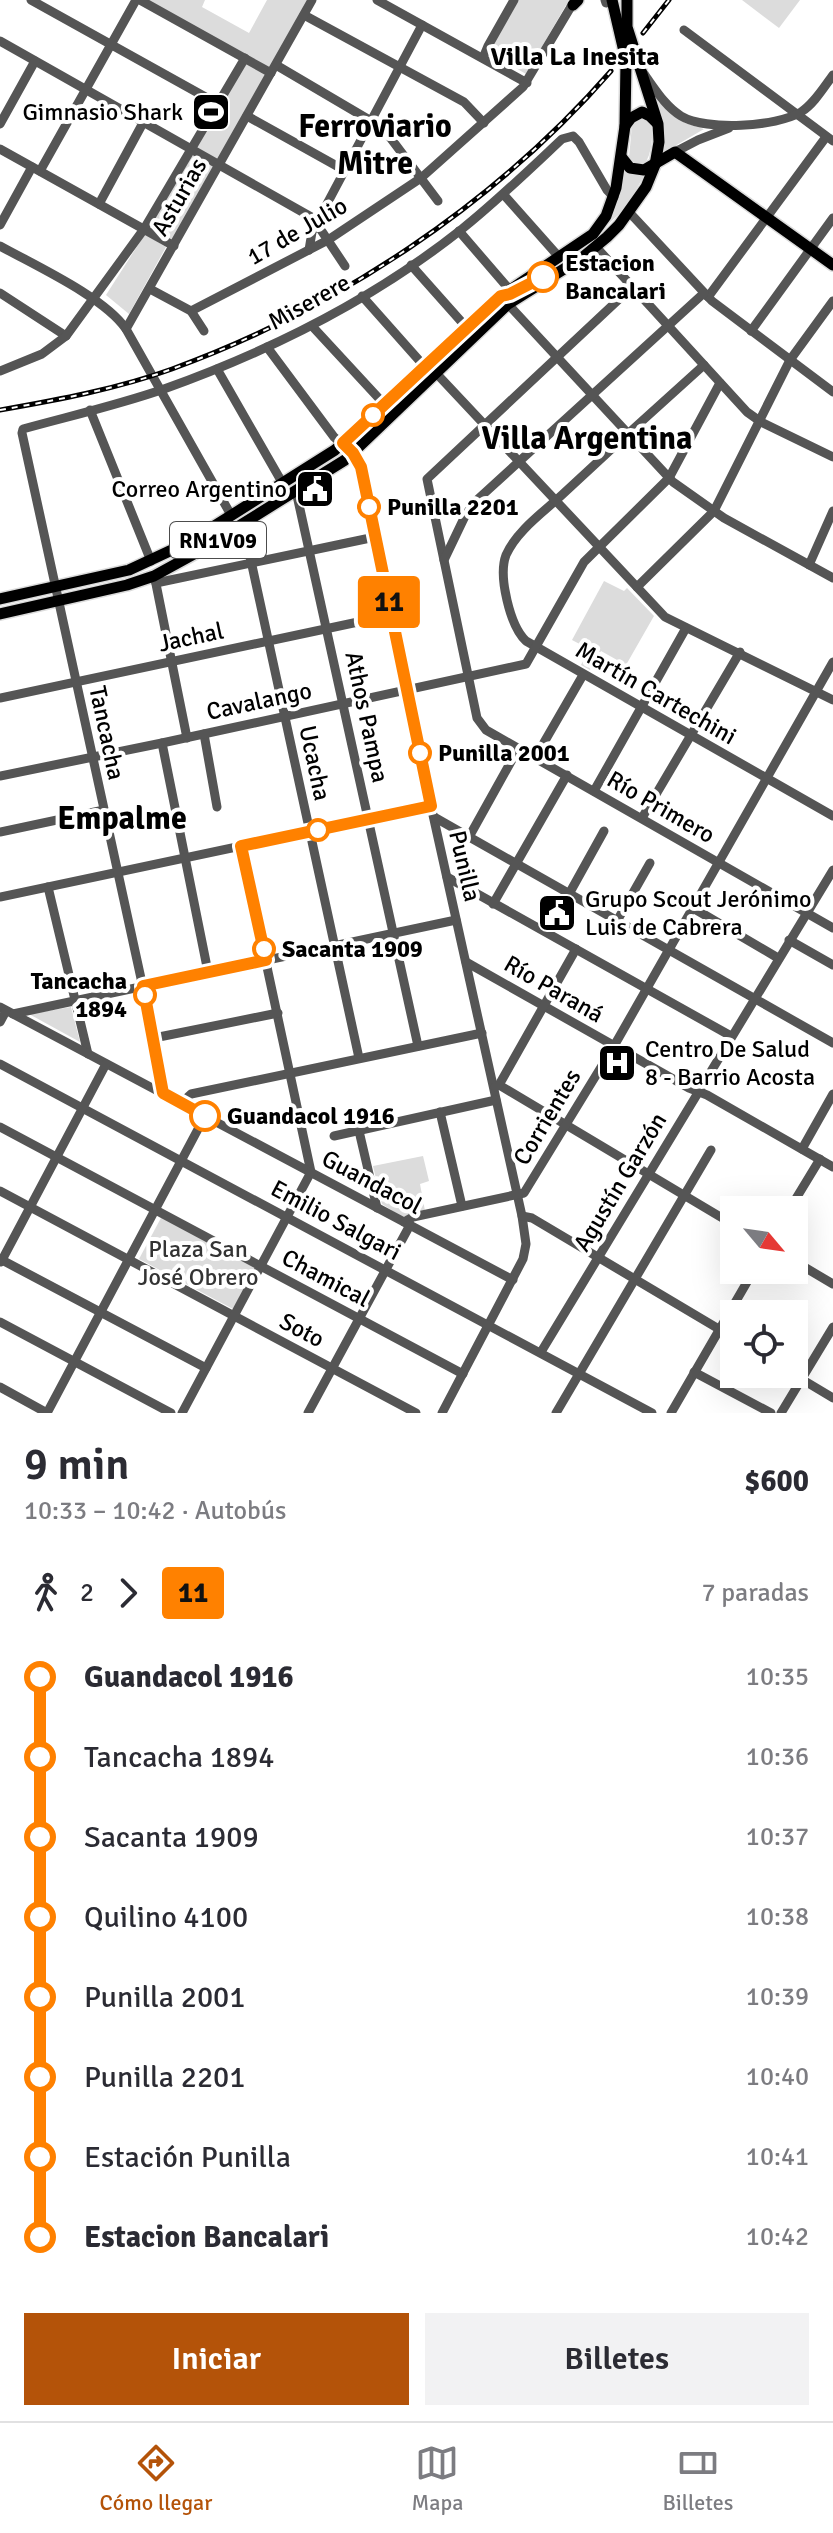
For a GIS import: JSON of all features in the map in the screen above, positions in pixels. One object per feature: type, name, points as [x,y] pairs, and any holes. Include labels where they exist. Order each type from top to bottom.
[{"type":"main road","name":"RN1V09","points":[[0,599],[129,570],[189,542],[343,443],[430,370],[506,296],[596,247],[629,212],[646,187],[655,165],[659,142],[658,124],[627,27],[627,0]]},
{"type":"main road","name":"RN1V09","points":[[0,614],[155,579],[338,465],[353,453],[467,328],[593,234],[606,216],[614,197],[625,126],[627,69],[614,15],[606,1]]},
{"type":"main road","points":[[625,126],[642,112],[658,124]]},
{"type":"main road","points":[[622,158],[635,170],[644,170],[675,152],[833,265]]},
{"type":"street","points":[[31,0],[218,104]]},
{"type":"street","points":[[0,225],[138,0],[245,58],[372,120],[383,128],[438,201]]},
{"type":"street","name":"Asturias","points":[[126,329],[312,0]]},
{"type":"street","points":[[377,0],[527,83]]},
{"type":"street","points":[[483,58],[514,0]]},
{"type":"street","name":"17 de Julio","points":[[191,311],[328,240],[421,178],[527,83],[575,2]]},
{"type":"street","points":[[304,15],[464,102],[484,123]]},
{"type":"street","points":[[309,250],[317,222],[422,25]]},
{"type":"street","points":[[444,560],[472,506],[668,326],[706,295],[830,139],[684,30]]},
{"type":"street","points":[[0,41],[317,222],[345,266]]},
{"type":"street","points":[[0,371],[42,354],[66,336],[144,229],[245,58]]},
{"type":"street","points":[[0,124],[35,61]]},
{"type":"street","points":[[642,71],[668,106],[685,118],[707,124],[740,125],[795,115],[810,105],[833,75]]},
{"type":"street","points":[[247,116],[344,170]]},
{"type":"street","points":[[99,204],[144,121]]},
{"type":"street","points":[[675,152],[740,125]]},
{"type":"street","name":"Miserere","points":[[23,429],[161,390],[217,369],[312,326],[411,265],[459,231],[504,195],[562,139],[573,136],[579,142],[614,197]]},
{"type":"street","points":[[0,149],[174,246]]},
{"type":"street","points":[[504,195],[559,257]]},
{"type":"street","points":[[629,212],[706,295],[833,392]]},
{"type":"street","points":[[751,331],[833,218]]},
{"type":"street","points":[[459,231],[506,296],[557,357],[669,478],[714,511],[833,578]]},
{"type":"street","points":[[0,246],[113,313],[126,329],[231,515]]},
{"type":"street","points":[[596,247],[747,412],[833,457]]},
{"type":"street","points":[[411,265],[467,328]]},
{"type":"street","points":[[484,424],[632,287]]},
{"type":"street","points":[[150,289],[191,311],[204,331]]},
{"type":"street","points":[[0,293],[66,336]]},
{"type":"street","points":[[362,296],[665,617],[833,700]]},
{"type":"street","points":[[637,587],[714,511],[790,360],[833,301]]},
{"type":"street","points":[[312,326],[385,405]]},
{"type":"street","name":"Punilla","points":[[267,347],[334,437],[353,453],[361,467],[432,812],[496,1086],[496,1100],[522,1216],[525,1252],[513,1280]]},
{"type":"street","points":[[556,500],[704,365]]},
{"type":"street","points":[[217,369],[283,484]]},
{"type":"street","points":[[536,647],[582,566],[669,478],[720,383]]},
{"type":"street","points":[[90,410],[151,561]]},
{"type":"street","name":"Río Primero","points":[[484,424],[427,479],[479,722],[486,730],[518,749],[833,928]]},
{"type":"street","name":"Tancacha","points":[[23,429],[154,1038],[163,1093]]},
{"type":"street","name":"Athos Pampa","points":[[296,491],[418,1046]]},
{"type":"street","name":"Martín Cartechini","points":[[556,500],[512,545],[506,556],[503,571],[515,627],[522,637],[583,675],[833,816]]},
{"type":"street","points":[[809,565],[833,511]]},
{"type":"street","name":"Ucacha","points":[[243,524],[359,1058]]},
{"type":"street","points":[[187,738],[155,579],[375,537]]},
{"type":"street","name":"Jachal","points":[[0,698],[391,615]]},
{"type":"street","points":[[594,791],[686,628]]},
{"type":"street","name":"Cavalango","points":[[0,776],[526,664],[536,647]]},
{"type":"street","points":[[642,818],[740,652]]},
{"type":"street","name":"Corrientes","points":[[407,1224],[413,1217],[524,1193],[614,1046],[833,662]]},
{"type":"street","points":[[535,758],[583,675]]},
{"type":"street","points":[[204,734],[217,807]]},
{"type":"street","points":[[162,743],[208,972]]},
{"type":"street","points":[[469,837],[518,749]]},
{"type":"street","points":[[493,904],[567,775]]},
{"type":"street","points":[[0,832],[104,810]]},
{"type":"street","points":[[0,897],[368,819],[432,812],[469,837],[833,1043]]},
{"type":"street","points":[[569,894],[604,831]]},
{"type":"street","points":[[182,1413],[311,1172],[241,846]]},
{"type":"street","points":[[617,921],[650,863]]},
{"type":"street","name":"Agustín Garzón","points":[[541,1352],[833,870]]},
{"type":"street","points":[[447,877],[731,1036]]},
{"type":"street","points":[[48,887],[88,1054]]},
{"type":"street","points":[[693,908],[778,958]]},
{"type":"street","points":[[0,1022],[6,1011],[75,1001],[456,920]]},
{"type":"street","points":[[789,940],[833,965]]},
{"type":"street","points":[[576,949],[496,1086],[720,1217]]},
{"type":"street","name":"Río Paraná","points":[[466,962],[833,1167]]},
{"type":"street","name":"Guandacol","points":[[6,1011],[513,1280]]},
{"type":"street","points":[[154,1038],[278,1013]]},
{"type":"street","points":[[181,1103],[191,1094],[482,1033]]},
{"type":"street","name":"Emilio Salgari","points":[[0,1064],[652,1413]]},
{"type":"street","points":[[106,1064],[1,1261],[206,1368]]},
{"type":"street","points":[[802,1149],[833,1094]]},
{"type":"street","points":[[334,1136],[496,1100]]},
{"type":"street","points":[[440,1112],[462,1206]]},
{"type":"street","points":[[0,1387],[47,1413],[205,1116]]},
{"type":"street","name":"Chamical","points":[[0,1127],[463,1374]]},
{"type":"street","points":[[359,1131],[377,1208]]},
{"type":"street","points":[[556,1413],[711,1150]]},
{"type":"street","points":[[798,1196],[820,1159]]},
{"type":"street","name":"Soto","points":[[0,1191],[416,1413]]},
{"type":"street","points":[[522,1216],[532,1218],[718,1329]]},
{"type":"street","points":[[308,1413],[407,1224]]},
{"type":"street","points":[[808,1269],[833,1284]]},
{"type":"street","points":[[444,1413],[513,1280]]},
{"type":"street","points":[[671,1413],[745,1284]]},
{"type":"street","points":[[0,1322],[171,1413]]},
{"type":"street","points":[[808,1363],[833,1327]]},
{"type":"street","points":[[694,1372],[771,1413]]},
{"type":"street","points":[[808,1383],[833,1398]]},
{"type":"street","points":[[781,1413],[793,1388]]},
{"type":"green space","points":[[142,0],[205,0],[202,7],[249,33],[267,0],[311,0],[271,71]]},
{"type":"green space","points":[[517,0],[569,0],[526,74],[487,51]]},
{"type":"green space","points":[[742,0],[800,0],[779,28]]},
{"type":"green space","points":[[245,60],[269,74],[219,161],[194,147]]},
{"type":"green space","points":[[656,100],[685,123],[704,129],[663,153],[664,129]]},
{"type":"green space","points":[[640,116],[650,120],[652,137],[647,160],[644,165],[637,166],[629,158],[632,125]]},
{"type":"green space","points":[[190,154],[216,167],[173,242],[147,228]]},
{"type":"green space","points":[[625,168],[645,174],[626,207],[586,246],[610,210]]},
{"type":"green space","points":[[145,234],[166,247],[129,314],[106,295]]},
{"type":"green space","points":[[604,581],[624,591],[627,588],[654,616],[626,665],[601,651],[590,670],[581,665],[589,649],[572,640]]},
{"type":"green space","points":[[71,1007],[80,1042],[29,1014]]},
{"type":"green space","points":[[423,1156],[429,1181],[420,1184],[425,1211],[402,1217],[382,1204],[373,1166]]},
{"type":"green space","name":"Plaza San José Obrero","points":[[162,1216],[256,1266],[233,1309],[139,1259]]},
{"type":"railway","points":[[643,33],[669,0]]},
{"type":"railway","points":[[0,410],[65,398],[151,376],[294,316],[353,283],[465,208],[566,120],[611,71]]},
{"type":"bus line","name":"11","points":[[205,1116],[163,1093],[143,986],[266,960],[241,846],[431,806],[361,467],[343,443],[501,296],[527,287],[543,277]]},
{"type":"place","name":"Gimnasio Shark","points":[[211,112]]},
{"type":"place","name":"Estacion Bancalari","points":[[543,277]]},
{"type":"place","name":"Correo Argentino","points":[[315,489]]},
{"type":"place","name":"Punilla 2201","points":[[369,507]]},
{"type":"place","name":"Punilla 2001","points":[[420,753]]},
{"type":"place","name":"Grupo Scout Jerónimo Luis de Cabrera","points":[[557,913]]},
{"type":"place","name":"Sacanta 1909","points":[[264,949]]},
{"type":"place","name":"Tancacha 1894","points":[[145,995]]},
{"type":"place","name":"Centro De Salud 8 - Barrio Acosta","points":[[617,1063]]},
{"type":"place","name":"Guandacol 1916","points":[[205,1116]]},
{"type":"district","name":"Villa La Inesita","points":[[575,56]]},
{"type":"district","name":"Ferroviario Mitre","points":[[375,144]]},
{"type":"district","name":"Villa Argentina","points":[[587,438]]},
{"type":"district","name":"Empalme","points":[[122,818]]}]
